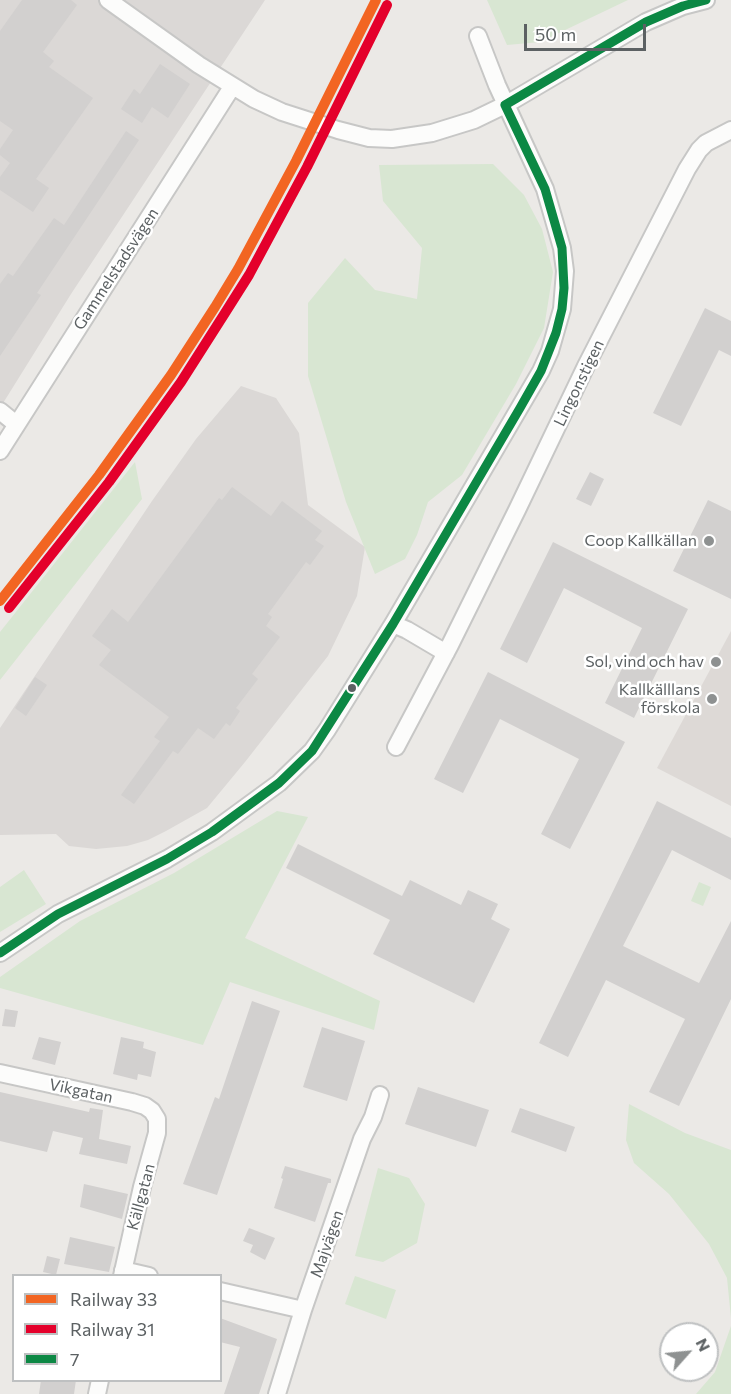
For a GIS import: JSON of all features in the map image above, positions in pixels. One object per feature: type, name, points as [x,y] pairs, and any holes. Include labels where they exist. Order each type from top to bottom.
[{"type":"street","points":[[108,0],[232,87],[254,99],[282,112],[338,130],[369,138],[392,140],[432,133],[474,120],[506,105],[646,22],[683,6],[706,0]]},
{"type":"street","points":[[0,953],[77,903],[167,859],[204,837],[279,783],[312,751],[393,624],[541,371],[553,342],[562,309],[565,271],[562,248],[545,189],[486,61],[478,36]]},
{"type":"street","name":"Gammelstadsvägen","points":[[0,451],[232,87]]},
{"type":"street","name":"Lingonstigen","points":[[396,747],[518,510],[586,366],[687,169],[706,143],[731,130]]},
{"type":"street","points":[[0,411],[16,424]]},
{"type":"street","points":[[393,624],[446,653]]},
{"type":"street","name":"Vikgatan","points":[[0,1073],[132,1101],[152,1111],[157,1119]]},
{"type":"street","name":"Majvägen","points":[[277,1394],[303,1310],[362,1139],[374,1117],[380,1095]]},
{"type":"street","name":"Källgatan","points":[[122,1273],[142,1187],[158,1134],[157,1119]]},
{"type":"street","points":[[222,1291],[303,1310]]},
{"type":"shaded area","points":[[0,0],[265,0],[71,294],[0,408]]},
{"type":"shaded area","points":[[241,386],[276,398],[299,433],[308,505],[365,547],[357,596],[328,656],[207,808],[166,831],[148,840],[127,846],[96,849],[69,846],[56,834],[0,835],[0,728],[152,501],[196,439]]},
{"type":"shaded area","name":"Kallkälllans förskola","points":[[731,631],[731,806],[657,768]]},
{"type":"green space","points":[[487,0],[628,0],[540,42],[507,45]]},
{"type":"green space","points":[[493,164],[524,195],[542,229],[553,272],[544,328],[516,384],[462,475],[428,502],[417,535],[405,559],[375,574],[346,502],[308,376],[308,303],[345,258],[375,290],[417,299],[422,248],[383,201],[379,165]]},
{"type":"green space","points":[[135,462],[142,499],[0,680],[0,632]]},
{"type":"green space","points":[[277,811],[308,817],[245,938],[380,1001],[374,1030],[230,982],[203,1045],[0,988],[0,977],[80,921],[174,873]]},
{"type":"green space","points":[[24,870],[46,904],[0,932],[0,887]]},
{"type":"green space","points":[[699,882],[711,887],[703,906],[691,901]]},
{"type":"green space","points":[[629,1104],[685,1133],[731,1150],[731,1318],[727,1278],[709,1244],[669,1194],[634,1163],[626,1140]]},
{"type":"green space","points":[[378,1168],[409,1178],[425,1204],[417,1243],[383,1262],[355,1256]]},
{"type":"green space","points":[[355,1276],[396,1290],[386,1319],[345,1304]]},
{"type":"green space","points":[[731,1326],[731,1394],[696,1394],[706,1382],[719,1382],[719,1360]]},
{"type":"building","points":[[22,0],[71,0],[77,5],[43,52],[54,61],[49,67],[93,98],[36,179],[49,188],[33,212],[0,190],[0,177],[10,163],[0,155],[0,149],[13,130],[0,121],[0,31]]},
{"type":"building","points":[[160,64],[190,84],[168,118],[152,107],[142,123],[121,109],[134,89],[140,94]]},
{"type":"building","points":[[126,131],[139,140],[37,293],[41,295],[0,356],[0,284],[8,273],[13,276],[54,218],[64,225]]},
{"type":"building","points":[[705,308],[731,321],[731,356],[719,350],[681,426],[653,413]]},
{"type":"building","points":[[590,472],[604,479],[591,506],[576,499]]},
{"type":"building","points":[[232,487],[271,516],[282,501],[322,531],[315,540],[324,546],[310,565],[306,562],[268,614],[272,617],[266,626],[280,637],[252,674],[258,679],[236,708],[240,711],[230,726],[226,723],[214,739],[198,728],[178,754],[173,751],[134,804],[121,795],[160,741],[154,737],[169,717],[99,665],[111,650],[92,636],[112,609],[128,622],[219,498],[222,500]]},
{"type":"building","name":"Coop Kallkällan","points":[[708,500],[731,511],[731,599],[673,571]]},
{"type":"building","points":[[553,542],[688,609],[634,718],[605,703],[642,628],[564,588],[527,663],[500,649]]},
{"type":"building","points":[[488,672],[625,742],[570,849],[541,834],[579,759],[500,719],[463,793],[434,779]]},
{"type":"building","points":[[35,677],[47,685],[26,716],[15,708]]},
{"type":"building","points":[[657,801],[731,838],[731,880],[672,850],[623,946],[699,983],[731,921],[731,999],[679,1106],[649,1092],[685,1019],[606,980],[568,1057],[539,1043]]},
{"type":"building","points":[[298,844],[402,896],[410,880],[461,905],[468,890],[498,904],[491,919],[510,929],[474,1003],[373,954],[390,920],[286,868]]},
{"type":"building","points":[[252,1001],[280,1011],[217,1195],[183,1184],[215,1097],[219,1099]]},
{"type":"building","points":[[5,1009],[18,1011],[15,1027],[2,1026]]},
{"type":"building","points":[[322,1027],[365,1041],[347,1101],[303,1087]]},
{"type":"building","points":[[39,1037],[61,1042],[55,1065],[32,1059]]},
{"type":"building","points":[[121,1037],[144,1042],[143,1048],[156,1052],[151,1077],[138,1074],[137,1080],[113,1074]]},
{"type":"building","points":[[418,1087],[489,1110],[476,1147],[405,1124]]},
{"type":"building","points":[[0,1092],[89,1112],[90,1108],[103,1110],[99,1139],[131,1146],[127,1164],[79,1154],[83,1138],[53,1131],[47,1152],[0,1141]]},
{"type":"building","points":[[520,1108],[575,1127],[566,1152],[511,1132]]},
{"type":"building","points":[[285,1166],[331,1179],[315,1222],[274,1208]]},
{"type":"building","points":[[84,1184],[128,1194],[122,1219],[80,1207]]},
{"type":"building","points":[[249,1228],[275,1238],[265,1260],[250,1252],[253,1245],[243,1241]]},
{"type":"building","points":[[70,1237],[115,1247],[109,1272],[64,1264]]},
{"type":"building","points":[[47,1256],[60,1259],[56,1274],[43,1272]]},
{"type":"building","points":[[222,1319],[277,1339],[259,1394],[224,1394],[240,1347],[222,1342]]},
{"type":"building","points":[[41,1382],[76,1382],[74,1394],[39,1394]]},
{"type":"rail line","name":"33","points":[[0,601],[99,475],[171,375],[215,307],[296,161],[376,0]]},
{"type":"rail line","name":"31","points":[[9,608],[109,482],[181,382],[249,275],[307,167],[387,5]]},
{"type":"transit line","name":"7","points":[[0,953],[58,914],[167,859],[212,832],[279,783],[312,751],[393,624],[520,408],[541,371],[556,333],[564,288],[562,248],[545,189],[505,105],[646,22],[683,6],[706,0]]},
{"type":"place","name":"Coop Kallkällan","points":[[709,541]]},
{"type":"place","name":"Sol, vind och hav","points":[[716,662]]},
{"type":"place","name":"Kallkälllans förskola","points":[[712,699]]}]
